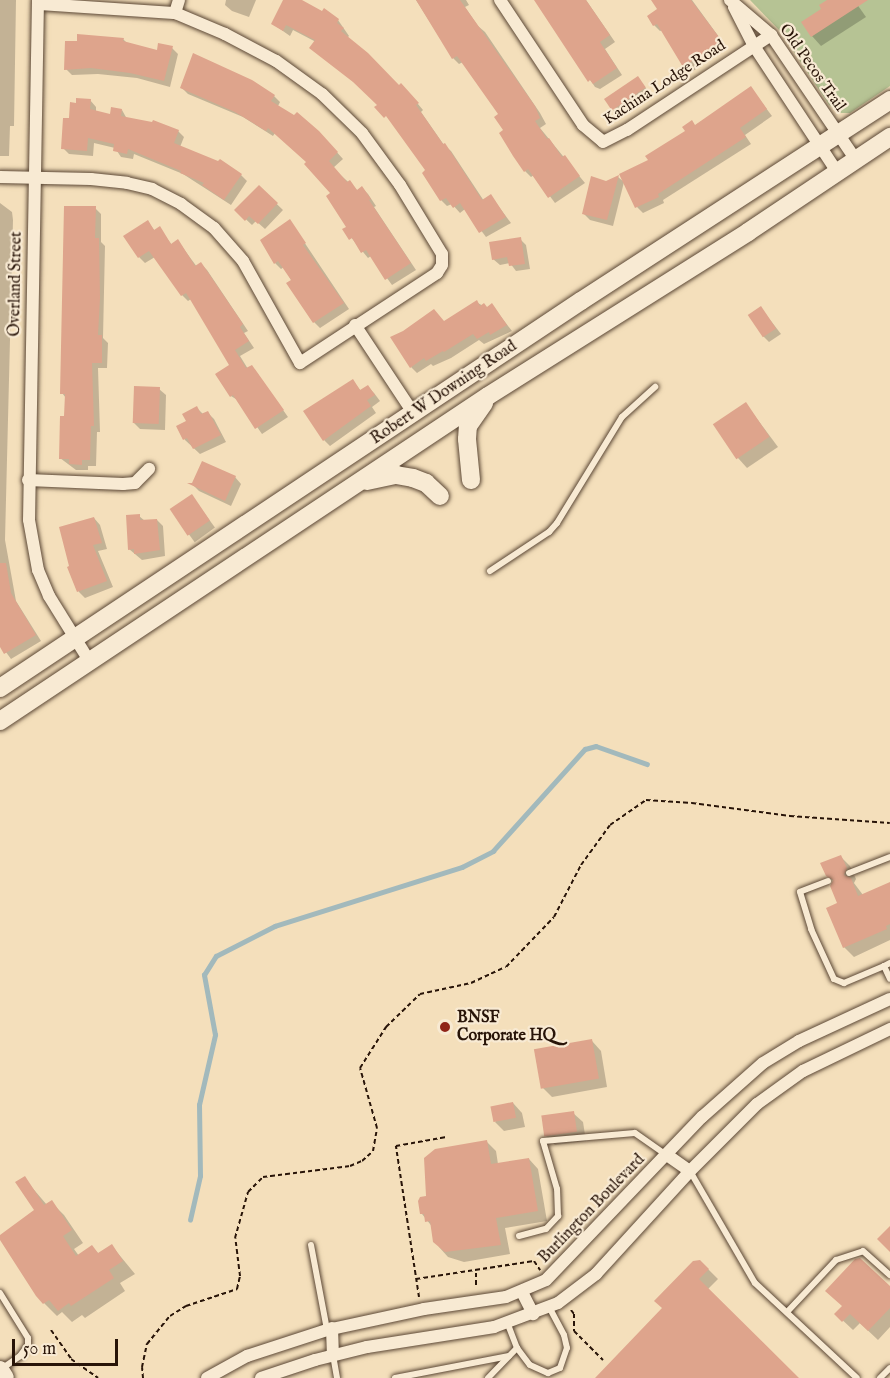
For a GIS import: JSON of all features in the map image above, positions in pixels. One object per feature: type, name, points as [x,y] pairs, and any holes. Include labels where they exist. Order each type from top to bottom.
[{"type":"main road","name":"Robert W Downing Road","points":[[0,688],[890,100]]},
{"type":"main road","name":"Robert W Downing Road","points":[[0,721],[488,396],[890,137]]},
{"type":"main road","points":[[471,480],[466,439],[468,426],[488,396]]},
{"type":"main road","points":[[359,482],[396,476],[412,478],[426,483],[440,496]]},
{"type":"main road","points":[[0,1370],[5,1378]]},
{"type":"street","points":[[175,13],[179,0]]},
{"type":"street","name":"Kachina Lodge Road","points":[[500,0],[583,125],[603,142],[627,130],[771,35]]},
{"type":"street","name":"Old Pecos Trail","points":[[732,1],[753,46],[837,172]]},
{"type":"street","name":"Old Pecos Trail","points":[[732,1],[771,35],[856,160]]},
{"type":"street","points":[[0,177],[127,183],[152,189],[181,204],[214,228],[243,261],[300,363],[437,273],[442,265],[442,254],[400,185],[362,133],[322,94],[276,61],[225,34],[175,13],[38,2]]},
{"type":"street","name":"Overland Street","points":[[38,2],[29,520],[38,570],[75,640],[90,662]]},
{"type":"street","points":[[355,325],[414,414]]},
{"type":"street","points":[[28,480],[135,483],[149,469]]},
{"type":"street","name":"Burlington Boulevard","points":[[207,1378],[247,1356],[330,1329],[522,1292],[546,1280],[702,1117],[763,1063],[799,1041],[890,999]]},
{"type":"street","points":[[261,1378],[333,1355],[507,1322],[549,1307],[573,1293],[596,1274],[690,1171],[737,1123],[771,1093],[803,1071],[890,1029]]},
{"type":"street","points":[[667,1155],[690,1171]]},
{"type":"street","points":[[522,1292],[533,1314]]},
{"type":"street","points":[[330,1329],[333,1355]]},
{"type":"lane","points":[[490,571],[534,543],[557,524],[622,417],[655,387]]},
{"type":"lane","points":[[849,873],[890,857]]},
{"type":"lane","points":[[828,881],[800,892],[811,929],[834,979],[844,983],[887,964],[890,979]]},
{"type":"lane","points":[[519,1236],[546,1229],[558,1216],[557,1189],[543,1140],[635,1133],[667,1155]]},
{"type":"lane","points":[[690,1171],[755,1282],[856,1378]]},
{"type":"lane","points":[[311,1245],[330,1329]]},
{"type":"lane","points":[[788,1311],[836,1260],[863,1251],[890,1275]]},
{"type":"lane","points":[[0,1293],[28,1338],[28,1346],[20,1356],[0,1370]]},
{"type":"lane","points":[[507,1322],[517,1348],[530,1365],[548,1373],[560,1368],[567,1348],[564,1335],[549,1307]]},
{"type":"lane","points":[[488,1378],[517,1348]]},
{"type":"lane","points":[[333,1355],[337,1378]]},
{"type":"lane","points":[[395,1378],[509,1356]]},
{"type":"lane","points":[[880,1378],[890,1368]]},
{"type":"path","points":[[144,1378],[142,1367],[147,1344],[170,1316],[186,1306],[237,1289],[240,1276],[235,1238],[248,1192],[255,1184],[263,1177],[350,1166],[362,1161],[373,1151],[377,1128],[360,1068],[386,1027],[420,994],[471,983],[506,967],[554,916],[581,865],[610,825],[646,800],[692,803],[790,816],[890,823]]},
{"type":"path","points":[[424,1310],[420,1303],[396,1146],[446,1137]]},
{"type":"path","points":[[51,1330],[71,1359],[98,1378]]},
{"type":"green space","points":[[750,0],[890,0],[890,86],[850,113],[840,113],[829,105],[780,31]]},
{"type":"building","points":[[283,0],[302,0],[322,11],[324,8],[339,19],[337,23],[344,28],[341,31],[368,53],[399,85],[401,83],[419,103],[416,105],[443,144],[445,143],[482,200],[491,194],[506,217],[479,233],[460,203],[453,208],[446,198],[440,201],[422,173],[425,170],[386,116],[384,118],[374,107],[377,105],[353,82],[309,48],[315,40],[286,25],[283,31],[271,24]]},
{"type":"building","points":[[416,0],[460,0],[535,106],[540,118],[535,121],[547,139],[549,138],[562,157],[565,155],[580,176],[548,198],[528,169],[524,172],[513,156],[499,133],[503,130],[494,117],[498,114],[457,56],[452,59]]},
{"type":"building","points":[[534,0],[586,0],[610,35],[600,42],[617,68],[593,84],[590,80],[588,82]]},
{"type":"building","points":[[651,0],[691,0],[722,41],[683,67],[657,24],[653,26],[647,16],[657,9]]},
{"type":"building","points":[[827,0],[868,0],[811,37],[801,22],[821,9],[819,5]]},
{"type":"building","points":[[77,34],[124,38],[123,41],[157,50],[158,43],[173,46],[164,81],[130,73],[91,68],[64,70],[65,41],[77,41]]},
{"type":"building","points":[[193,53],[252,80],[275,95],[271,101],[294,115],[297,112],[319,131],[338,152],[329,161],[347,182],[350,180],[357,190],[362,186],[411,263],[385,280],[366,250],[361,253],[352,238],[349,240],[342,229],[346,227],[326,196],[330,193],[304,164],[306,162],[268,128],[266,131],[235,112],[180,88]]},
{"type":"building","points":[[638,76],[646,88],[612,111],[604,99]]},
{"type":"building","points":[[751,86],[767,109],[740,128],[746,137],[658,194],[659,197],[635,208],[619,174],[648,160],[645,156],[685,131],[682,127],[692,120],[695,125]]},
{"type":"building","points":[[76,98],[91,99],[90,109],[110,114],[111,107],[122,109],[121,116],[152,122],[153,120],[179,130],[174,143],[218,161],[220,159],[242,174],[224,200],[202,185],[204,183],[180,173],[181,171],[128,149],[127,154],[113,151],[114,144],[88,138],[87,151],[61,149],[63,118],[69,118],[70,102],[76,103]]},
{"type":"building","points":[[619,175],[607,220],[582,214],[591,176],[606,181]]},
{"type":"building","points":[[259,185],[278,203],[258,224],[249,216],[245,221],[234,210]]},
{"type":"building","points":[[64,206],[96,206],[95,238],[99,238],[98,335],[102,335],[102,363],[92,363],[94,426],[91,426],[90,460],[82,460],[82,465],[69,464],[69,459],[59,459],[60,416],[64,416],[65,394],[60,394]]},
{"type":"building","points":[[290,219],[306,243],[303,245],[344,303],[313,323],[286,283],[291,280],[278,261],[274,264],[260,240]]},
{"type":"building","points":[[148,220],[154,230],[160,226],[171,244],[178,239],[195,266],[201,262],[243,324],[240,327],[249,341],[235,350],[246,368],[252,365],[284,410],[255,429],[233,395],[230,397],[215,374],[229,365],[186,293],[181,296],[149,251],[138,258],[123,236]]},
{"type":"building","points":[[521,237],[525,264],[509,266],[507,257],[492,260],[489,242]]},
{"type":"building","points":[[477,300],[480,306],[484,303],[487,307],[492,303],[507,325],[490,335],[489,332],[477,339],[473,334],[426,361],[424,358],[410,368],[390,337],[403,331],[434,309],[444,321]]},
{"type":"building","points":[[761,306],[776,328],[763,337],[748,315]]},
{"type":"building","points":[[353,379],[360,390],[368,385],[375,395],[367,400],[371,406],[323,441],[303,411]]},
{"type":"building","points":[[134,386],[160,387],[159,424],[133,423]]},
{"type":"building","points":[[746,402],[769,437],[736,459],[713,424]]},
{"type":"building","points":[[197,406],[201,414],[208,411],[221,435],[193,449],[187,438],[183,440],[176,426],[186,421],[182,414]]},
{"type":"building","points":[[202,461],[236,476],[225,501],[187,483],[192,483]]},
{"type":"building","points":[[192,494],[210,521],[188,536],[170,509]]},
{"type":"building","points":[[140,514],[140,520],[157,519],[160,550],[134,554],[134,549],[128,550],[126,515]]},
{"type":"building","points":[[94,517],[102,543],[93,545],[107,581],[77,592],[67,567],[69,566],[59,527]]},
{"type":"building","points":[[0,563],[6,563],[11,593],[36,635],[4,654],[0,647]]},
{"type":"building","points":[[841,855],[847,868],[844,875],[851,878],[858,896],[890,882],[890,924],[886,926],[887,929],[843,948],[826,908],[837,903],[830,886],[833,880],[826,876],[820,863]]},
{"type":"building","points":[[592,1039],[599,1078],[541,1089],[534,1049]]},
{"type":"building","points":[[513,1102],[516,1118],[493,1122],[490,1106]]},
{"type":"building","points":[[574,1111],[577,1132],[544,1136],[541,1116]]},
{"type":"building","points":[[487,1140],[491,1164],[529,1158],[538,1211],[496,1218],[501,1245],[445,1252],[433,1242],[430,1221],[425,1222],[424,1214],[420,1214],[418,1201],[420,1197],[426,1196],[424,1158],[435,1149]]},
{"type":"building","points":[[25,1176],[44,1205],[52,1200],[72,1230],[63,1236],[76,1256],[92,1245],[98,1253],[112,1244],[123,1261],[109,1270],[114,1278],[71,1306],[69,1303],[58,1311],[49,1300],[43,1304],[36,1296],[0,1240],[0,1235],[34,1210],[15,1182]]},
{"type":"building","points":[[890,1226],[890,1252],[877,1239]]},
{"type":"building","points":[[860,1258],[890,1286],[890,1308],[868,1331],[850,1314],[842,1322],[834,1314],[842,1306],[825,1291],[855,1259]]},
{"type":"building","points":[[700,1260],[709,1269],[699,1279],[799,1378],[595,1378],[662,1308],[654,1301],[693,1261]]},
{"type":"waterway","points":[[190,1220],[200,1176],[199,1105],[215,1035],[204,975],[216,956],[275,926],[462,867],[493,851],[585,749],[596,746],[647,764]]},
{"type":"place","name":"BNSF Corporate HQ","points":[[445,1027]]}]
